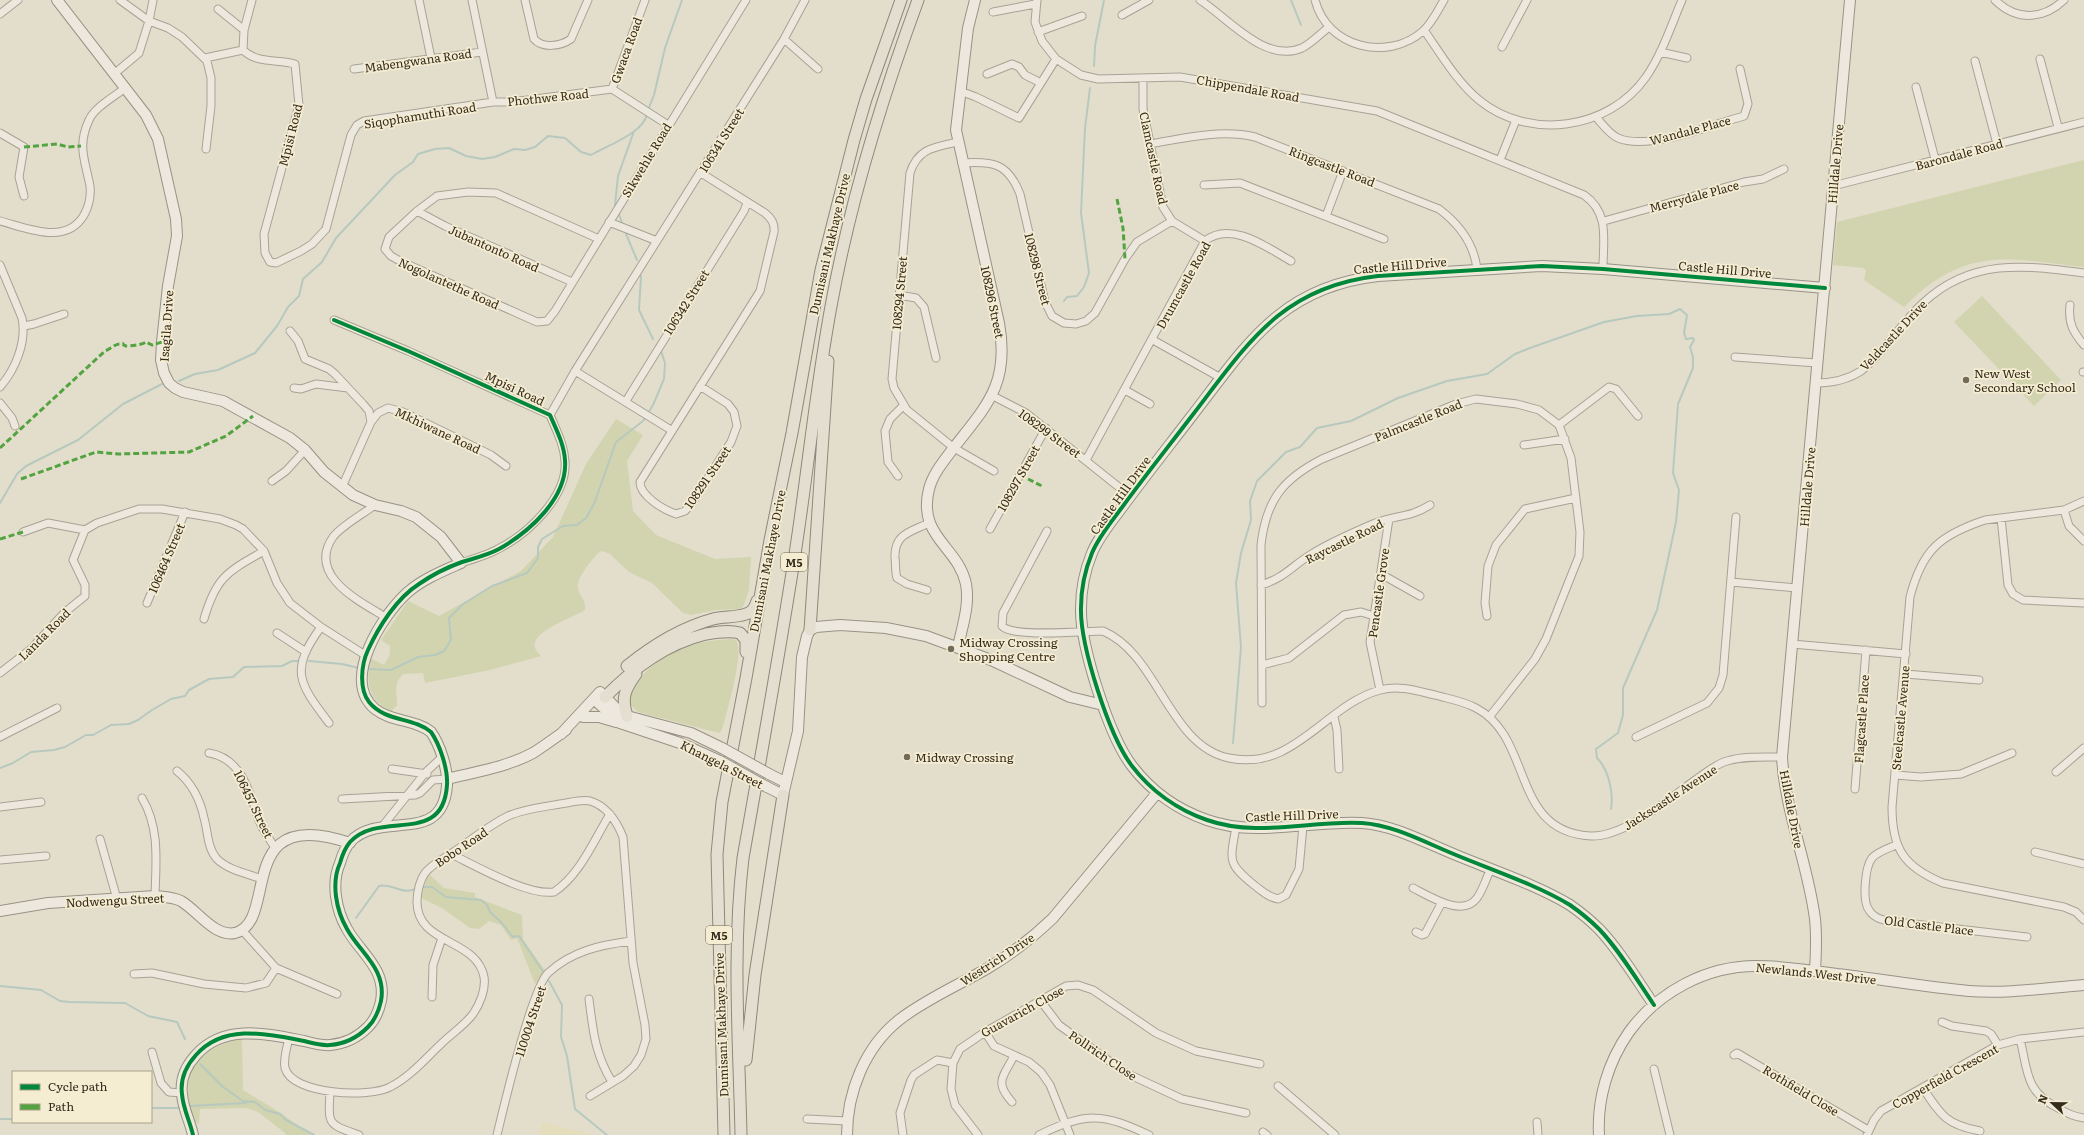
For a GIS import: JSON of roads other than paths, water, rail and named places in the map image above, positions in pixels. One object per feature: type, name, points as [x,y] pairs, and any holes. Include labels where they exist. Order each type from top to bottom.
[{"type":"main road","name":"Dumisani Makhaye Drive","points":[[724,1135],[717,854],[722,802],[760,591],[792,433],[821,270],[833,219],[866,99],[901,0]]},
{"type":"main road","name":"Dumisani Makhaye Drive","points":[[741,1135],[738,944],[740,889],[796,551],[820,370],[832,301],[851,215],[871,142],[895,64],[918,0]]},
{"type":"main road","points":[[810,630],[832,301]]},
{"type":"main road","points":[[599,698],[618,674],[657,643],[692,625],[745,615],[751,612],[760,591]]},
{"type":"main road","points":[[599,698],[660,651],[692,637],[714,632],[734,631],[744,636],[746,640],[735,736]]},
{"type":"main road","points":[[624,720],[624,693],[646,661]]},
{"type":"main road","points":[[741,1115],[755,976],[783,795]]},
{"type":"street","points":[[0,14],[18,0]]},
{"type":"street","name":"Isagila Drive","points":[[57,0],[153,126],[158,139],[176,219],[177,242],[168,286],[162,342],[164,373],[175,388],[183,392],[223,401],[253,416],[290,438],[305,450],[324,472],[342,487],[375,505],[401,511],[416,517],[441,537],[461,563]]},
{"type":"street","points":[[120,0],[149,21],[168,28],[182,36],[205,58],[210,71],[211,89],[210,123],[206,149]]},
{"type":"street","points":[[114,74],[138,55],[149,21],[153,0]]},
{"type":"street","points":[[205,58],[243,50],[244,30],[252,0]]},
{"type":"street","points":[[419,0],[431,58]]},
{"type":"street","name":"Phothwe Road","points":[[472,0],[493,102],[512,102],[612,89]]},
{"type":"street","points":[[525,0],[532,35],[537,42],[545,45],[560,44],[571,38],[588,0]]},
{"type":"street","name":"Gwaca Road","points":[[644,0],[612,89],[642,110],[668,125]]},
{"type":"street","name":"Sikwehle Road","points":[[546,321],[555,311],[746,0]]},
{"type":"street","name":"106341 Street","points":[[550,414],[575,371],[701,173],[784,38],[805,0]]},
{"type":"street","name":"108296 Street","points":[[958,647],[967,608],[966,584],[957,563],[942,544],[929,523],[927,505],[929,489],[935,475],[993,396],[1001,371],[1003,350],[1002,337],[962,163],[956,119],[968,28],[975,0]]},
{"type":"street","points":[[1122,15],[1149,0]]},
{"type":"street","points":[[1200,0],[1255,42],[1276,51],[1289,51],[1302,48],[1329,27]]},
{"type":"street","points":[[1315,0],[1329,27],[1344,39],[1354,44],[1377,48],[1399,45],[1424,30],[1444,0]]},
{"type":"street","points":[[1502,47],[1527,0]]},
{"type":"street","points":[[1424,30],[1455,73],[1478,99],[1491,108],[1516,120],[1542,125],[1561,125],[1596,117],[1614,108],[1629,96],[1645,78],[1660,52],[1682,0]]},
{"type":"street","name":"Hilldale Drive","points":[[1815,971],[1817,942],[1815,918],[1786,796],[1782,757],[1850,0]]},
{"type":"street","points":[[1995,0],[2004,8],[2025,16],[2040,14],[2056,7],[2064,0]]},
{"type":"street","points":[[993,12],[1036,2]]},
{"type":"street","name":"Chippendale Road","points":[[1036,2],[1035,22],[1038,32],[1048,50],[1056,59],[1081,75],[1094,78],[1188,78],[1377,111],[1584,195],[1596,205],[1604,221]]},
{"type":"street","points":[[218,9],[244,30]]},
{"type":"street","points":[[1038,32],[1082,16]]},
{"type":"street","points":[[784,38],[818,69]]},
{"type":"street","name":"Mpisi Road","points":[[243,50],[256,58],[294,63],[296,65],[299,105],[264,234],[265,253],[269,261]]},
{"type":"street","name":"Mabengwana Road","points":[[354,69],[482,52]]},
{"type":"street","points":[[1660,52],[1687,58]]},
{"type":"street","points":[[960,92],[976,97],[1016,118],[1021,116],[1056,59]]},
{"type":"street","points":[[2040,59],[2058,127]]},
{"type":"street","points":[[1975,61],[1997,144]]},
{"type":"street","points":[[987,74],[1012,64],[1019,67],[1025,75],[1041,84]]},
{"type":"street","name":"Wandale Place","points":[[1596,117],[1609,132],[1618,137],[1627,141],[1645,142],[1744,116],[1748,104],[1740,69]]},
{"type":"street","name":"Clamcastle Road","points":[[1143,78],[1143,109],[1163,207],[1172,221],[1205,241]]},
{"type":"street","points":[[1916,86],[1935,159]]},
{"type":"street","points":[[0,222],[54,233],[68,231],[78,223],[87,209],[90,197],[90,186],[82,150],[84,133],[94,113],[125,88]]},
{"type":"street","name":"Siqophamuthi Road","points":[[269,261],[276,262],[301,251],[312,244],[326,228],[351,135],[357,125],[364,121],[493,102]]},
{"type":"street","points":[[1500,160],[1516,120]]},
{"type":"street","name":"Barondale Road","points":[[1833,186],[2058,127],[2084,122]]},
{"type":"street","points":[[0,133],[24,147],[19,177],[24,196]]},
{"type":"street","name":"Ringcastle Road","points":[[1150,144],[1194,136],[1243,134],[1255,136],[1430,204],[1444,213],[1468,240],[1474,249],[1477,269]]},
{"type":"street","name":"108294 Street","points":[[958,142],[928,150],[916,158],[912,165],[892,379],[894,388],[903,406],[954,448],[994,471]]},
{"type":"street","name":"108298 Street","points":[[962,163],[984,161],[993,163],[1008,172],[1015,181],[1020,194],[1045,302],[1052,316],[1064,323],[1076,324],[1092,317],[1125,259],[1137,242],[1172,221]]},
{"type":"street","name":"Merrydale Place","points":[[1604,221],[1744,182],[1763,179],[1784,169]]},
{"type":"street","points":[[1326,216],[1343,171]]},
{"type":"street","name":"108291 Street","points":[[700,386],[731,408],[736,418],[736,430],[731,442],[692,503],[680,514],[672,513],[642,491],[640,485],[642,479],[671,430],[758,294],[766,275],[774,232],[774,224],[765,213],[701,173]]},
{"type":"street","points":[[1204,185],[1240,183],[1384,239]]},
{"type":"street","name":"Nogolantethe Road","points":[[546,321],[536,322],[400,262],[391,256],[385,249],[389,237],[418,211],[442,195],[492,192],[599,239]]},
{"type":"street","name":"106342 Street","points":[[626,401],[747,203]]},
{"type":"street","name":"Jubantonto Road","points":[[418,211],[445,226],[572,282]]},
{"type":"street","points":[[1603,269],[1604,221]]},
{"type":"street","points":[[609,222],[657,242]]},
{"type":"street","name":"Drumcastle Road","points":[[1086,460],[1153,340],[1205,241],[1216,235],[1240,235],[1255,240],[1291,261]]},
{"type":"street","points":[[0,265],[24,326],[14,367],[0,387],[0,394]]},
{"type":"street","name":"Castle Hill Drive","points":[[1654,1005],[1608,939],[1578,911],[1551,895],[1491,869],[1400,832],[1372,824],[1359,823],[1267,829],[1236,828],[1208,821],[1186,812],[1158,793],[1132,766],[1124,754],[1103,706],[1082,632],[1081,592],[1091,555],[1098,539],[1221,378],[1258,333],[1278,314],[1298,300],[1326,287],[1354,278],[1542,266],[1603,269],[1825,288]]},
{"type":"street","name":"Veldcastle Drive","points":[[1816,383],[1835,382],[1861,371],[1922,303],[1940,289],[1960,278],[1989,268],[2009,266],[2084,274]]},
{"type":"street","points":[[899,295],[916,298],[924,307],[936,358]]},
{"type":"street","points":[[2070,305],[2069,323],[2073,332],[2084,345]]},
{"type":"street","points":[[24,326],[64,314]]},
{"type":"street","name":"Mpisi Road","points":[[334,320],[550,414],[563,444],[566,462],[562,482],[556,496],[546,510],[517,537],[499,549],[461,563],[419,584],[400,600],[387,618],[365,655],[362,678],[364,691],[368,701],[375,709],[385,715],[428,729],[434,736],[447,779]]},
{"type":"street","points":[[290,331],[298,341],[305,359],[329,369],[369,411],[372,422]]},
{"type":"street","points":[[1153,340],[1221,378]]},
{"type":"street","points":[[1735,357],[1817,363]]},
{"type":"street","points":[[575,371],[671,430]]},
{"type":"street","points":[[294,388],[301,389],[316,384],[348,388]]},
{"type":"street","points":[[1559,425],[1608,387],[1616,389],[1638,416]]},
{"type":"street","points":[[1125,390],[1150,404]]},
{"type":"street","name":"108299 Street","points":[[993,396],[1026,413],[1086,460]]},
{"type":"street","name":"Palmcastle Road","points":[[1262,703],[1261,545],[1263,527],[1268,510],[1275,497],[1286,483],[1303,469],[1322,459],[1468,400],[1499,401],[1528,406],[1546,414],[1559,425],[1571,458],[1580,532],[1579,556],[1546,639],[1535,659],[1490,716]]},
{"type":"street","points":[[0,403],[12,418],[16,426]]},
{"type":"street","points":[[898,476],[888,462],[886,430],[890,419],[903,406]]},
{"type":"street","name":"Mkhiwane Road","points":[[342,487],[372,422],[382,410],[392,408],[491,455],[506,466]]},
{"type":"street","name":"108297 Street","points":[[990,529],[1046,428]]},
{"type":"street","points":[[1524,445],[1565,439]]},
{"type":"street","points":[[272,481],[286,471],[305,450]]},
{"type":"street","points":[[1086,460],[1130,496]]},
{"type":"street","points":[[1487,616],[1485,603],[1488,566],[1492,552],[1496,545],[1525,509],[1576,498]]},
{"type":"street","name":"Steelcastle Avenue","points":[[2084,501],[2064,510],[1985,520],[1959,529],[1944,538],[1928,554],[1915,579],[1910,598],[1892,828],[1896,845],[1905,859],[1915,869],[1943,883],[2042,901],[2076,912],[2084,920]]},
{"type":"street","points":[[375,505],[333,537],[328,548],[326,561],[333,579],[341,588],[387,618]]},
{"type":"street","name":"Raycastle Road","points":[[1261,585],[1280,579],[1315,552],[1389,519],[1415,514],[1430,505]]},
{"type":"street","points":[[23,532],[48,523],[85,530],[97,523],[139,509],[152,508],[185,512],[220,519],[236,524],[251,536],[264,551],[277,583],[286,598],[298,610],[321,627],[365,655]]},
{"type":"street","points":[[2064,510],[2069,526],[2084,541]]},
{"type":"street","name":"106464 Street","points":[[147,603],[185,512]]},
{"type":"street","points":[[1636,737],[1707,702],[1719,688],[1723,675],[1736,517]]},
{"type":"street","points":[[2001,518],[2008,585],[2013,594],[2023,600],[2084,603]]},
{"type":"street","name":"Pencastle Grove","points":[[1380,690],[1370,642],[1389,519]]},
{"type":"street","points":[[927,590],[907,584],[897,578],[895,549],[897,542],[904,535],[929,523]]},
{"type":"street","name":"Landa Road","points":[[0,673],[31,649],[64,613],[84,598],[86,594],[85,585],[74,565],[73,558],[85,530]]},
{"type":"street","name":"Jackscastle Avenue","points":[[1047,531],[1003,612],[1002,626],[1008,630],[1026,633],[1103,631],[1121,641],[1130,650],[1191,735],[1216,754],[1226,758],[1258,760],[1273,756],[1286,750],[1359,700],[1380,690],[1408,689],[1421,691],[1463,702],[1490,716],[1505,734],[1528,791],[1538,809],[1555,825],[1577,834],[1593,836],[1614,833],[1631,824],[1726,761],[1755,757],[1782,757]]},
{"type":"street","points":[[204,619],[214,589],[223,577],[233,569],[264,551]]},
{"type":"street","points":[[1381,574],[1420,596]]},
{"type":"street","points":[[1731,582],[1797,588]]},
{"type":"street","points":[[1262,665],[1289,658],[1344,615],[1361,612],[1374,616]]},
{"type":"street","points":[[783,795],[798,731],[802,657],[807,636],[810,630],[816,627],[840,625],[886,628],[926,636],[991,660],[1070,697],[1103,706]]},
{"type":"street","points":[[321,627],[306,652],[300,675],[303,686],[328,723]]},
{"type":"street","points":[[277,633],[306,652]]},
{"type":"street","points":[[1792,644],[1906,654]]},
{"type":"street","name":"Flagcastle Place","points":[[1855,789],[1866,650]]},
{"type":"street","points":[[1905,674],[1979,680]]},
{"type":"street","points":[[342,799],[420,793],[430,781],[436,779],[447,779],[485,770],[521,758],[561,734],[583,717],[599,698]]},
{"type":"street","points":[[561,734],[599,698]]},
{"type":"street","name":"Khangela Street","points":[[599,698],[618,710],[624,720],[634,729],[680,742],[720,761],[783,795]]},
{"type":"street","points":[[0,737],[57,708]]},
{"type":"street","points":[[583,717],[624,720]]},
{"type":"street","points":[[1334,717],[1337,730],[1339,769]]},
{"type":"street","name":"Khangela Street","points":[[624,720],[691,733],[785,782]]},
{"type":"street","points":[[2056,772],[2084,748]]},
{"type":"street","name":"106457 Street","points":[[209,753],[229,760],[234,765],[250,790],[261,823],[275,848]]},
{"type":"street","points":[[1895,775],[1921,777],[1961,774],[2012,753]]},
{"type":"street","points":[[382,828],[425,773],[441,758]]},
{"type":"street","points":[[392,769],[425,773],[436,779]]},
{"type":"street","points":[[177,771],[191,784],[204,817],[212,849],[217,858],[233,868],[262,879]]},
{"type":"street","points":[[193,1135],[184,1106],[182,1093],[186,1068],[199,1051],[208,1044],[224,1037],[255,1033],[328,1046],[351,1040],[367,1028],[373,1021],[379,1008],[382,994],[380,981],[375,967],[348,931],[342,919],[336,892],[338,866],[350,843],[360,834],[382,828],[433,819],[444,805],[447,779]]},
{"type":"street","name":"Westrich Drive","points":[[847,1135],[847,1121],[857,1078],[869,1054],[882,1037],[899,1020],[989,967],[1036,934],[1053,918],[1158,793]]},
{"type":"street","points":[[142,798],[149,810],[154,832],[156,861],[155,896]]},
{"type":"street","name":"Bobo Road","points":[[289,1038],[285,1061],[289,1074],[296,1080],[330,1092],[370,1093],[388,1089],[408,1076],[472,1014],[483,994],[485,984],[479,962],[462,948],[442,938],[424,925],[418,914],[417,901],[420,883],[425,873],[435,863],[502,820],[521,812],[581,800],[598,805],[610,814],[617,822],[623,837],[631,941],[646,1039],[641,1055],[634,1066],[590,1096]]},
{"type":"street","points":[[0,807],[42,802]]},
{"type":"street","points":[[451,854],[518,884],[537,891],[554,892],[567,881],[578,867],[610,814]]},
{"type":"street","points":[[1236,828],[1232,858],[1236,870],[1268,896],[1278,899],[1286,896],[1299,869],[1304,826]]},
{"type":"street","points":[[337,994],[276,968],[242,930],[251,918],[262,879],[269,859],[275,848],[288,838],[299,835],[320,835],[350,843]]},
{"type":"street","points":[[100,839],[117,899]]},
{"type":"street","name":"Old Castle Place","points":[[1896,845],[1872,857],[1868,864],[1866,873],[1866,901],[1868,910],[1876,916],[1882,920],[2027,937]]},
{"type":"street","points":[[2035,852],[2084,864]]},
{"type":"street","points":[[0,860],[46,856]]},
{"type":"street","points":[[1413,888],[1442,902],[1459,907],[1468,905],[1477,899],[1491,869]]},
{"type":"street","name":"Nodwengu Street","points":[[0,911],[48,903],[155,896],[170,897],[181,901],[215,929],[234,933],[242,930]]},
{"type":"street","points":[[1416,932],[1422,935],[1425,934],[1442,902]]},
{"type":"street","points":[[432,997],[433,965],[442,938]]},
{"type":"street","name":"110004 Street","points":[[497,1135],[524,1035],[543,980],[562,963],[581,951],[601,944],[631,941]]},
{"type":"street","name":"Newlands West Drive","points":[[1599,1135],[1601,1098],[1614,1058],[1634,1026],[1654,1005],[1686,983],[1700,977],[1737,967],[1771,966],[1970,991],[2010,991],[2084,985]]},
{"type":"street","points":[[134,974],[152,973],[204,984],[246,988],[266,982],[276,968]]},
{"type":"street","name":"Guavarich Close","points":[[978,1135],[955,1105],[951,1090],[953,1063],[960,1050],[966,1044],[985,1032],[1066,986],[1078,985],[1086,987],[1156,1033],[1196,1051],[1260,1064]]},
{"type":"street","points":[[589,999],[597,1052],[603,1067],[612,1082]]},
{"type":"street","name":"Pollrich Close","points":[[1040,1000],[1059,1025],[1130,1075],[1182,1099],[1246,1113]]},
{"type":"street","points":[[1942,1022],[1952,1026],[1986,1031],[1991,1034],[1998,1045]]},
{"type":"street","points":[[985,1032],[994,1046],[1029,1062],[1041,1072],[1050,1085],[1070,1135]]},
{"type":"street","name":"Copperfield Crescent","points":[[1868,1132],[1874,1120],[1882,1111],[1998,1045],[2020,1039],[2084,1032]]},
{"type":"street","points":[[2020,1039],[2031,1085],[2036,1094],[2044,1101],[2068,1114],[2084,1118]]},
{"type":"street","points":[[152,1052],[162,1085],[169,1092],[182,1093]]},
{"type":"street","name":"Rothfield Close","points":[[1734,1055],[1737,1053],[1758,1064],[1868,1132]]},
{"type":"street","points":[[1012,1102],[1003,1092],[1002,1082],[1014,1056]]},
{"type":"street","points":[[903,1135],[900,1113],[913,1077],[937,1060],[953,1063]]},
{"type":"street","points":[[1654,1069],[1670,1135]]},
{"type":"street","points":[[1278,1086],[1335,1135]]},
{"type":"street","points":[[1923,1088],[1935,1106],[1954,1124],[1980,1131]]},
{"type":"street","points":[[330,1092],[328,1115],[332,1124],[338,1128],[359,1135]]},
{"type":"street","points":[[1039,1135],[1065,1124],[1087,1118],[1107,1118],[1149,1135]]},
{"type":"street","points":[[807,1119],[847,1121]]},
{"type":"street","points":[[1537,1122],[1538,1135]]},
{"type":"waterway","points":[[648,110],[654,95],[665,48],[682,0]]},
{"type":"waterway","points":[[1094,66],[1095,46],[1104,0]]},
{"type":"waterway","points":[[1291,0],[1301,25]]},
{"type":"waterway","points":[[1064,301],[1067,297],[1077,296],[1084,287],[1089,273],[1081,213],[1085,128],[1090,88]]},
{"type":"waterway","points":[[179,381],[195,374],[218,370],[255,353],[277,326],[288,307],[299,296],[303,279],[322,262],[336,238],[395,175],[413,162],[418,154],[435,149],[449,148],[466,156],[482,159],[495,157],[514,149],[525,150],[535,147],[548,136],[565,138],[581,152],[591,155],[632,133],[644,121],[647,114]]},
{"type":"waterway","points":[[615,205],[618,176],[634,131]]},
{"type":"waterway","points":[[619,214],[622,223]]},
{"type":"waterway","points":[[626,234],[637,260]]},
{"type":"waterway","points":[[641,276],[639,310],[653,339]]},
{"type":"waterway","points":[[1233,743],[1241,647],[1236,583],[1241,553],[1251,520],[1250,501],[1257,481],[1286,452],[1300,447],[1317,428],[1351,421],[1398,398],[1447,381],[1487,374],[1515,354],[1530,348],[1604,322],[1637,316],[1669,314],[1680,309],[1687,315],[1684,333],[1686,339],[1693,338],[1694,340],[1690,347],[1693,357],[1693,368],[1678,404],[1673,473],[1679,490],[1676,522],[1657,610],[1623,688],[1623,715],[1618,733],[1596,749],[1597,758],[1607,774],[1611,788],[1611,809]]},
{"type":"waterway","points":[[369,669],[391,670],[418,657],[435,655],[444,651],[451,640],[449,618],[463,604],[492,586],[527,573],[538,558],[538,547],[542,539],[563,526],[577,525],[586,518],[594,504],[616,442],[643,421],[653,405],[664,379],[665,363],[661,351]]},
{"type":"waterway","points":[[0,503],[17,474],[26,466],[78,440],[123,404],[162,384]]},
{"type":"waterway","points":[[0,768],[13,763],[31,752],[54,750],[65,747],[86,735],[93,735],[111,725],[129,724],[171,699],[185,696],[189,690],[209,679],[233,677],[244,667],[282,666],[292,661],[299,661]]},
{"type":"waterway","points":[[309,661],[342,664],[359,668]]},
{"type":"waterway","points":[[356,918],[379,886],[389,886],[406,891],[415,889]]},
{"type":"waterway","points":[[424,887],[432,887],[446,897],[481,900],[487,905],[490,912],[501,922],[513,937],[519,936],[544,973]]},
{"type":"waterway","points":[[549,981],[562,1005],[561,1037],[567,1056],[575,1109],[607,1135]]},
{"type":"waterway","points":[[0,986],[41,990],[60,1001],[125,1003],[148,1016],[177,1022],[185,1039]]},
{"type":"waterway","points":[[200,1064],[223,1087],[243,1101],[255,1102],[265,1110],[280,1114],[286,1120],[314,1135]]},
{"type":"waterway","points":[[190,1106],[246,1103]]},
{"type":"waterway","points":[[152,1108],[179,1108]]},
{"type":"waterway","points":[[0,1119],[12,1119]]},
{"type":"place","name":"New West Secondary School","points":[[1966,380]]},
{"type":"place","name":"Midway Crossing Shopping Centre","points":[[951,649]]},
{"type":"place","name":"Midway Crossing","points":[[907,757]]}]
